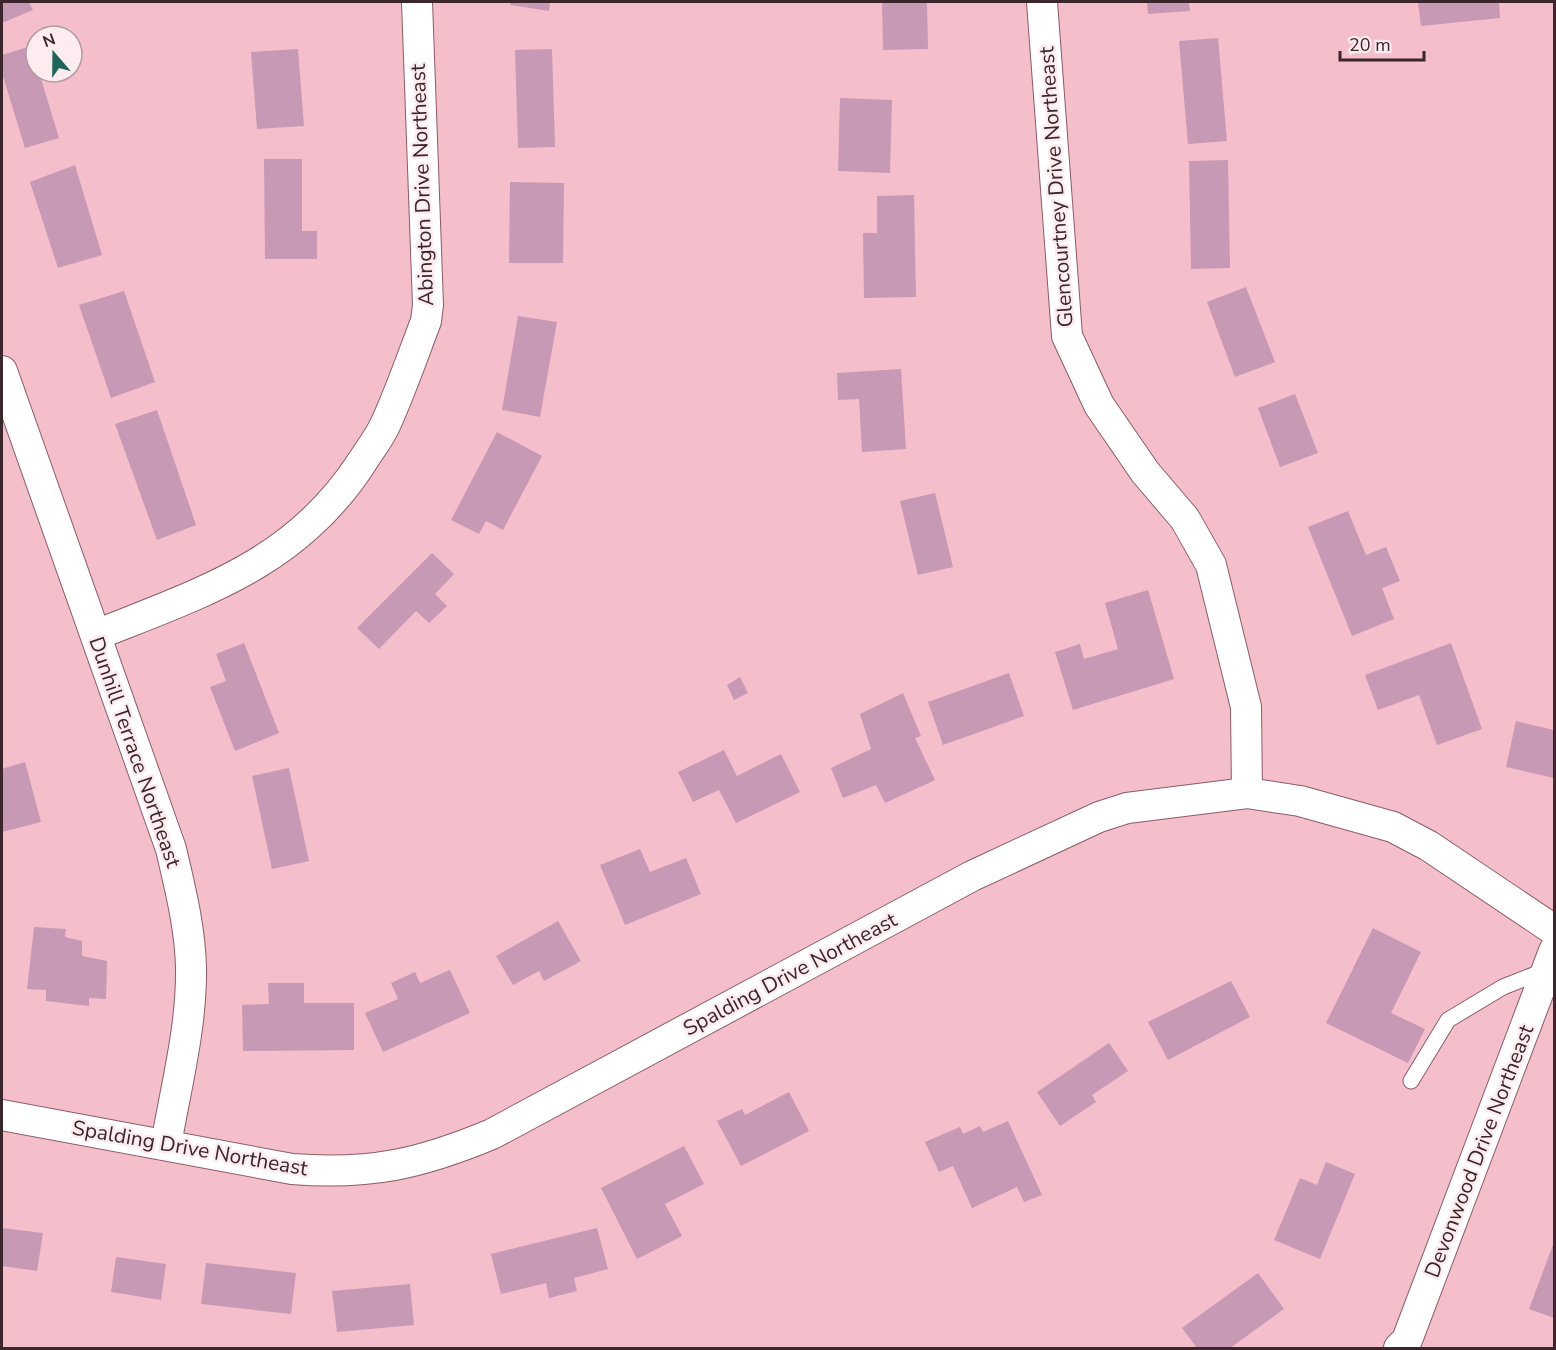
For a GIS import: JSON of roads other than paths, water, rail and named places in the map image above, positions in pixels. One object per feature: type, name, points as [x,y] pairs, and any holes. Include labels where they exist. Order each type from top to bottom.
[{"type":"street","name":"Abington Drive Northeast","points":[[96,635],[226,582],[280,551],[315,521],[343,492],[386,425],[426,321],[428,305],[417,2]]},
{"type":"street","name":"Glencourtney Drive Northeast","points":[[1042,2],[1066,336],[1099,405],[1145,472],[1185,519],[1211,565],[1246,707],[1246,793]]},
{"type":"street","name":"Dunhill Terrace Northeast","points":[[2,371],[171,849],[187,919],[191,967],[189,1014],[166,1145]]},
{"type":"street","name":"Spalding Drive Northeast","points":[[2,1115],[292,1169],[326,1172],[383,1168],[440,1156],[492,1134],[972,876],[1099,817],[1127,808],[1160,802],[1246,793],[1300,801],[1394,827],[1429,846],[1554,930]]},
{"type":"street","name":"Devonwood Drive Northeast","points":[[1408,1346],[1551,960]]},
{"type":"lane","points":[[1411,1082],[1448,1020],[1551,960]]}]
